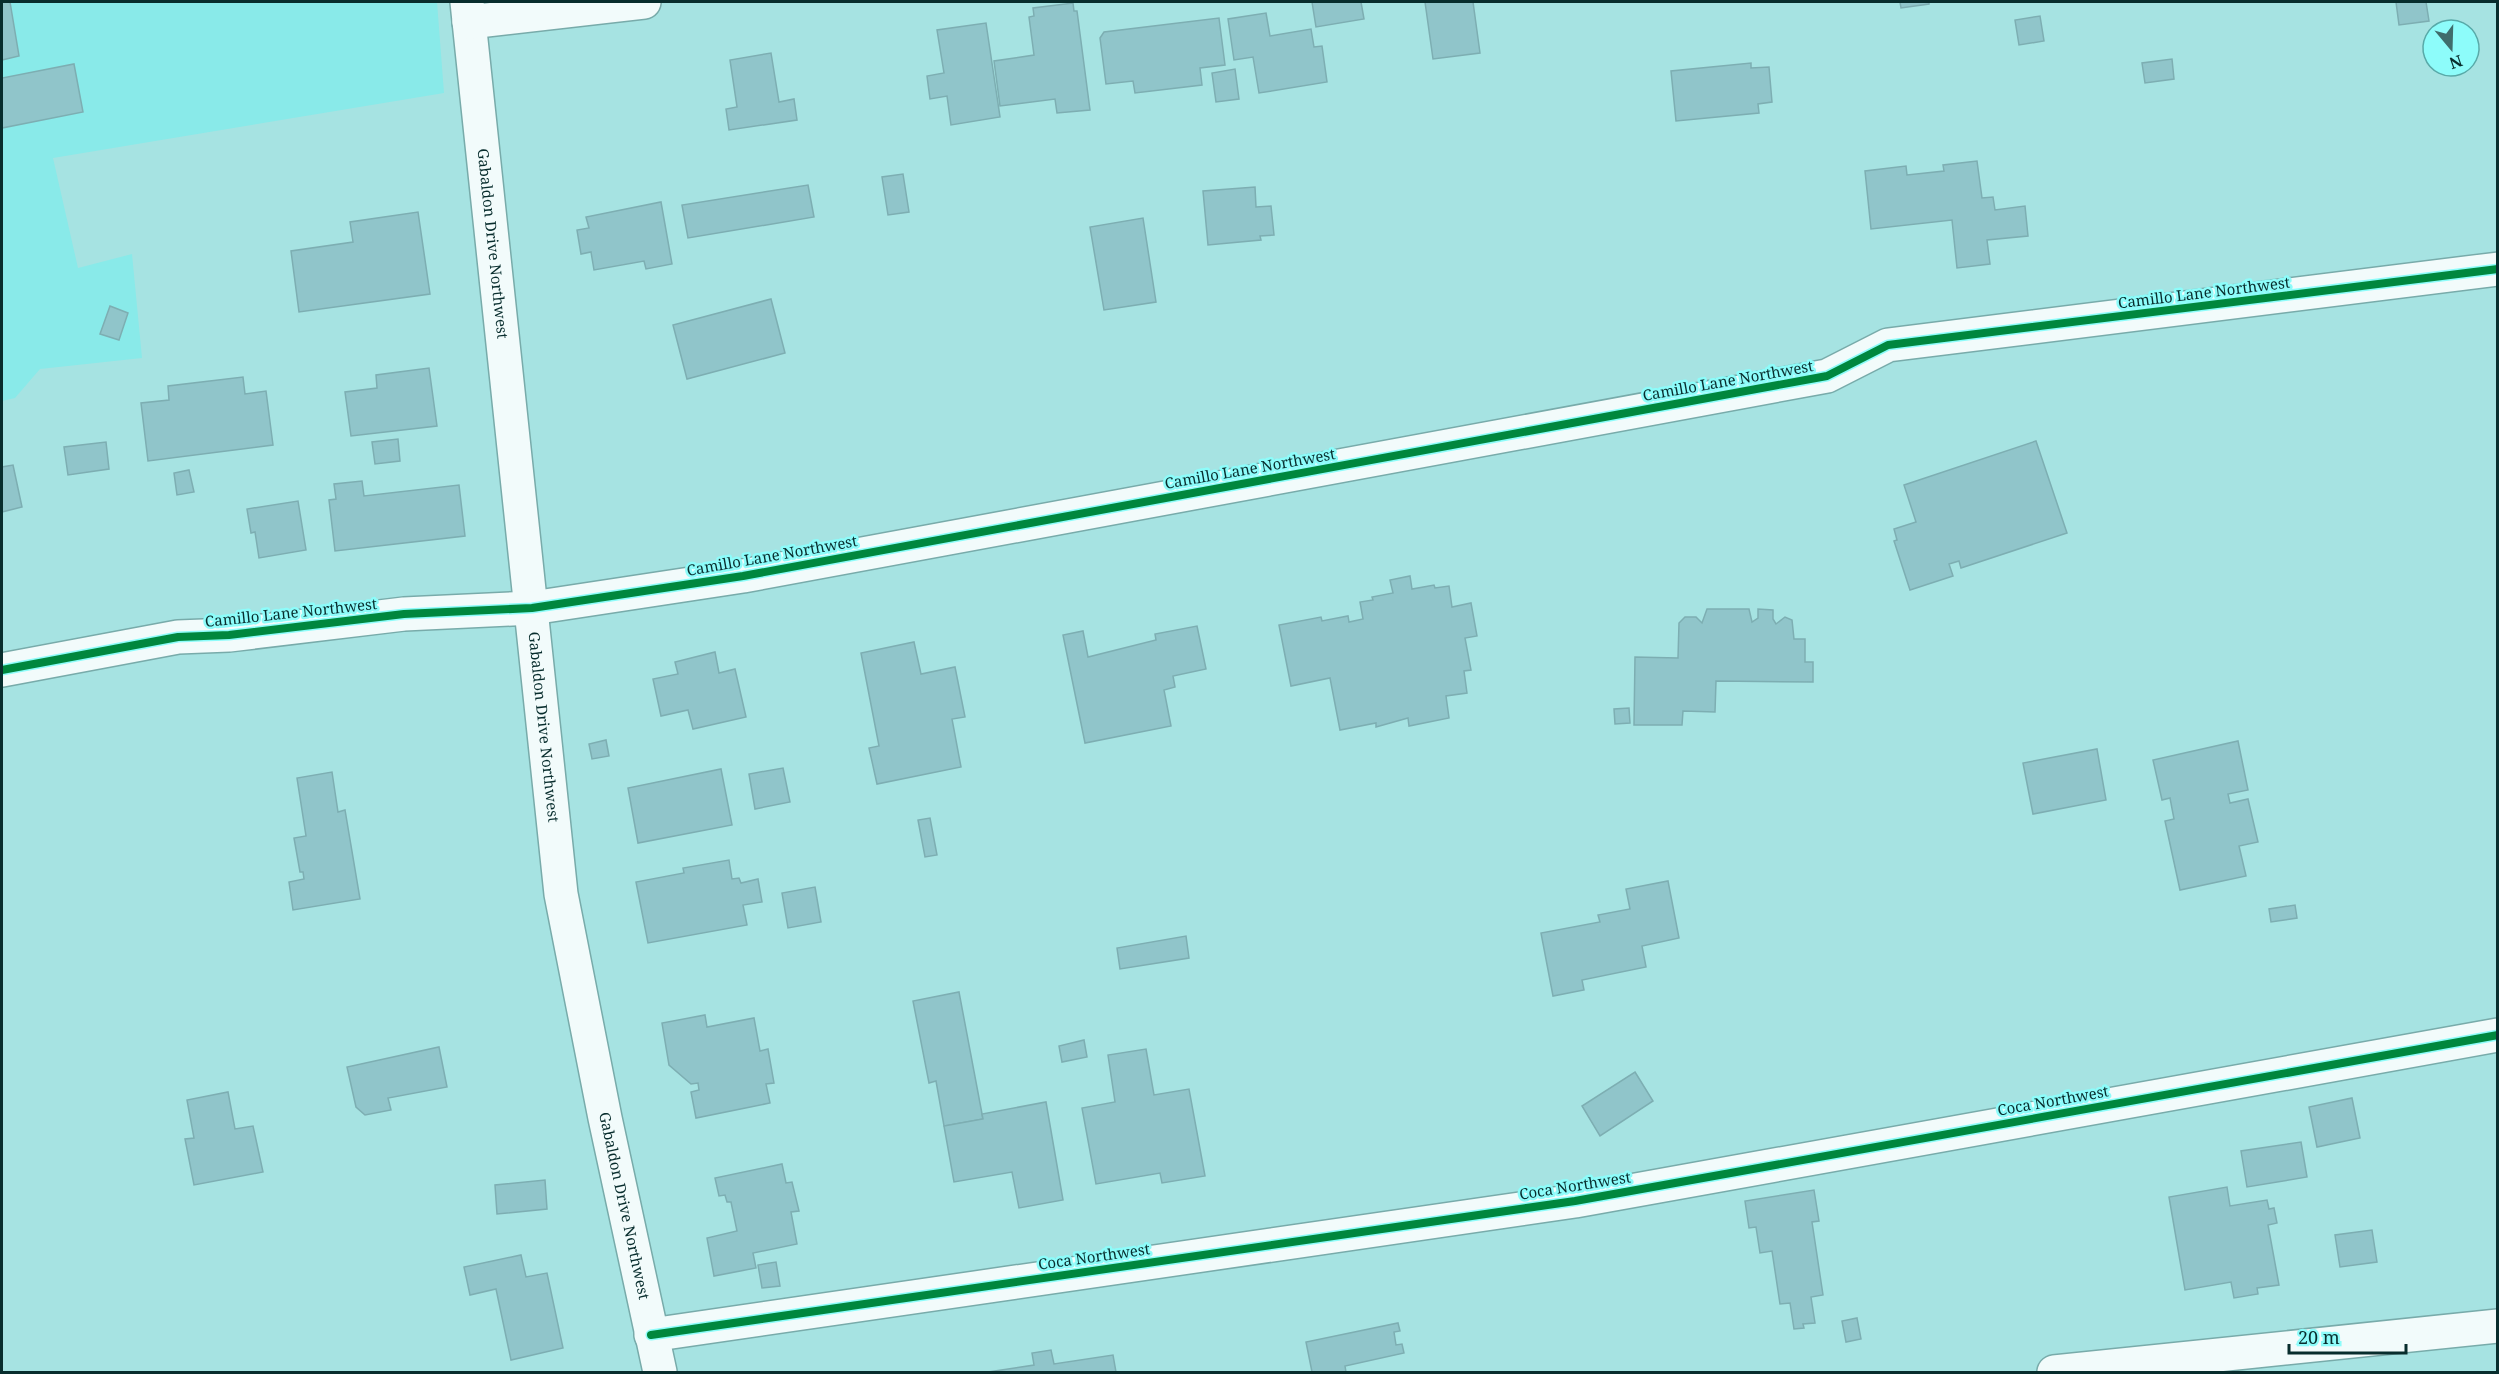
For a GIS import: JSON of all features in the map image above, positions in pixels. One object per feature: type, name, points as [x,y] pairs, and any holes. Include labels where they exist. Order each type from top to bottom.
[{"type":"street","points":[[468,12],[644,2]]},
{"type":"street","name":"Gabaldon Drive Northwest","points":[[468,12],[561,894],[605,1119],[660,1372]]},
{"type":"street","name":"Camillo Lane Northwest","points":[[2,670],[178,637],[229,635],[404,614],[532,608],[743,576],[1827,376],[1888,345],[2498,269]]},
{"type":"street","name":"Coca Northwest","points":[[651,1335],[1575,1201],[2498,1035]]},
{"type":"street","points":[[2054,1372],[2498,1326]]},
{"type":"shaded area","points":[[2,2],[437,2],[444,93],[53,158],[78,268],[132,254],[142,358],[40,369],[15,398],[2,401]]},
{"type":"building","points":[[2,2],[10,2],[19,56],[2,60]]},
{"type":"building","points":[[1312,2],[1361,2],[1364,19],[1316,27]]},
{"type":"building","points":[[1425,2],[1473,2],[1480,53],[1433,59]]},
{"type":"building","points":[[1900,2],[1929,2],[1929,4],[1901,8]]},
{"type":"building","points":[[2396,2],[2426,2],[2429,18],[2421,18],[2421,22],[2399,25]]},
{"type":"building","points":[[1073,3],[1074,11],[1077,11],[1090,110],[1057,113],[1055,99],[1000,106],[994,61],[1034,55],[1029,17],[1034,16],[1033,8]]},
{"type":"building","points":[[1266,13],[1270,36],[1311,29],[1314,47],[1322,46],[1327,82],[1259,93],[1253,57],[1234,60],[1228,19]]},
{"type":"building","points":[[2040,16],[2044,41],[2019,45],[2015,20]]},
{"type":"building","points":[[1219,18],[1225,65],[1200,68],[1202,85],[1135,93],[1133,81],[1106,84],[1100,38],[1104,32]]},
{"type":"building","points":[[986,23],[1000,117],[951,125],[947,96],[930,99],[927,76],[944,73],[937,30]]},
{"type":"building","points":[[771,53],[779,102],[794,99],[797,120],[729,130],[726,109],[737,107],[730,60]]},
{"type":"building","points":[[2172,59],[2174,79],[2145,83],[2142,63]]},
{"type":"building","points":[[1751,63],[1751,68],[1769,67],[1772,102],[1758,104],[1759,113],[1676,121],[1671,71]]},
{"type":"building","points":[[74,64],[83,112],[2,128],[2,78]]},
{"type":"building","points":[[1235,69],[1239,99],[1216,102],[1212,73]]},
{"type":"building","points":[[1977,161],[1982,198],[1993,197],[1995,210],[2025,206],[2028,236],[1987,240],[1990,264],[1957,268],[1952,220],[1871,229],[1865,171],[1906,166],[1907,175],[1944,171],[1943,165]]},
{"type":"building","points":[[903,174],[909,212],[888,215],[882,177]]},
{"type":"building","points":[[808,185],[814,217],[688,238],[682,205]]},
{"type":"building","points":[[1255,187],[1256,207],[1271,206],[1274,235],[1260,236],[1261,240],[1208,245],[1203,191]]},
{"type":"building","points":[[661,202],[672,264],[646,269],[644,261],[594,270],[591,252],[581,254],[577,230],[589,228],[586,217]]},
{"type":"building","points":[[418,212],[430,294],[299,312],[291,251],[353,242],[350,222]]},
{"type":"building","points":[[1143,218],[1156,302],[1104,310],[1090,227]]},
{"type":"building","points":[[771,299],[785,353],[687,379],[673,325]]},
{"type":"building","points":[[110,306],[128,313],[119,340],[100,334]]},
{"type":"building","points":[[429,368],[437,426],[351,436],[345,392],[377,388],[376,375]]},
{"type":"building","points":[[243,377],[245,394],[266,391],[273,445],[148,461],[141,403],[169,400],[168,386]]},
{"type":"building","points":[[398,439],[400,461],[375,464],[372,442]]},
{"type":"building","points":[[2036,441],[2067,533],[1961,568],[1959,561],[1949,564],[1953,576],[1910,590],[1894,541],[1897,540],[1894,529],[1916,522],[1904,485]]},
{"type":"building","points":[[106,442],[109,469],[68,475],[64,447]]},
{"type":"building","points":[[13,465],[22,507],[2,512],[2,467]]},
{"type":"building","points":[[189,470],[194,492],[177,495],[174,473]]},
{"type":"building","points":[[362,481],[364,496],[459,485],[465,536],[335,551],[329,500],[336,499],[334,484]]},
{"type":"building","points":[[298,501],[306,550],[259,558],[255,532],[251,533],[247,509]]},
{"type":"building","points":[[1410,576],[1412,589],[1434,585],[1435,588],[1449,586],[1452,607],[1471,603],[1477,636],[1465,638],[1471,670],[1464,671],[1467,693],[1446,696],[1449,718],[1409,726],[1408,718],[1376,727],[1376,723],[1340,730],[1330,678],[1291,686],[1279,625],[1321,617],[1322,621],[1348,616],[1349,622],[1363,619],[1360,602],[1393,593],[1390,580]]},
{"type":"building","points":[[1707,609],[1749,609],[1752,622],[1758,618],[1758,609],[1773,610],[1773,619],[1776,624],[1785,617],[1792,620],[1794,639],[1805,639],[1805,662],[1813,662],[1813,682],[1716,681],[1715,712],[1683,711],[1682,725],[1634,725],[1635,657],[1678,658],[1679,623],[1685,617],[1696,617],[1702,623]]},
{"type":"building","points":[[1197,626],[1206,669],[1173,676],[1175,687],[1164,690],[1171,726],[1085,743],[1063,635],[1083,631],[1088,657],[1156,640],[1155,634]]},
{"type":"building","points":[[914,642],[921,674],[955,667],[965,717],[952,719],[961,767],[877,784],[869,748],[879,746],[861,653]]},
{"type":"building","points":[[715,652],[719,673],[735,669],[746,717],[693,729],[688,710],[661,716],[653,679],[678,674],[675,662]]},
{"type":"building","points":[[1629,708],[1630,723],[1615,724],[1614,709]]},
{"type":"building","points":[[606,740],[609,756],[592,759],[589,744]]},
{"type":"building","points":[[2238,741],[2248,790],[2228,794],[2230,803],[2248,799],[2258,842],[2239,846],[2246,876],[2180,890],[2165,821],[2174,819],[2170,798],[2162,800],[2153,760]]},
{"type":"building","points":[[2097,749],[2106,800],[2033,814],[2023,763]]},
{"type":"building","points":[[783,768],[790,802],[755,809],[749,774]]},
{"type":"building","points":[[721,769],[732,825],[638,843],[628,788]]},
{"type":"building","points":[[332,772],[338,812],[345,810],[360,899],[293,910],[289,882],[304,879],[303,872],[300,872],[294,838],[306,836],[297,778]]},
{"type":"building","points":[[930,818],[937,855],[925,857],[918,820]]},
{"type":"building","points":[[729,860],[732,879],[739,878],[741,883],[758,879],[762,902],[743,905],[747,925],[648,943],[636,882],[684,873],[683,868]]},
{"type":"building","points":[[1668,881],[1679,938],[1642,946],[1646,967],[1582,980],[1584,990],[1553,996],[1541,933],[1600,922],[1598,915],[1630,909],[1626,889]]},
{"type":"building","points":[[815,887],[821,922],[788,928],[782,893]]},
{"type":"building","points":[[2295,905],[2297,918],[2271,922],[2269,909]]},
{"type":"building","points":[[1186,936],[1189,958],[1120,969],[1117,948]]},
{"type":"building","points":[[959,992],[983,1119],[944,1126],[936,1081],[929,1083],[913,1001]]},
{"type":"building","points":[[705,1015],[707,1027],[754,1018],[760,1051],[768,1049],[774,1083],[766,1084],[770,1103],[696,1118],[691,1092],[699,1090],[698,1083],[691,1084],[669,1065],[662,1023]]},
{"type":"building","points":[[1084,1040],[1087,1057],[1062,1062],[1059,1046]]},
{"type":"building","points":[[439,1047],[447,1087],[388,1098],[391,1110],[365,1115],[356,1107],[347,1067]]},
{"type":"building","points":[[1146,1049],[1154,1095],[1189,1089],[1205,1176],[1162,1183],[1160,1173],[1096,1184],[1082,1108],[1115,1102],[1108,1055]]},
{"type":"building","points":[[1635,1072],[1653,1101],[1600,1136],[1582,1106]]},
{"type":"building","points":[[228,1092],[235,1129],[253,1126],[263,1172],[194,1185],[185,1139],[194,1138],[187,1100]]},
{"type":"building","points":[[2352,1098],[2360,1138],[2317,1147],[2309,1107]]},
{"type":"building","points":[[1046,1102],[1063,1200],[1019,1208],[1012,1172],[954,1182],[944,1126],[983,1119],[982,1114]]},
{"type":"building","points":[[2301,1142],[2307,1177],[2247,1187],[2241,1151]]},
{"type":"building","points":[[782,1164],[786,1183],[792,1182],[799,1211],[791,1212],[797,1244],[753,1253],[756,1268],[714,1276],[707,1238],[737,1231],[731,1202],[727,1202],[725,1195],[719,1196],[715,1178]]},
{"type":"building","points":[[545,1180],[547,1209],[497,1214],[495,1185]]},
{"type":"building","points":[[2227,1187],[2230,1206],[2267,1200],[2269,1209],[2274,1208],[2277,1223],[2268,1225],[2279,1285],[2257,1288],[2258,1294],[2234,1298],[2231,1282],[2185,1290],[2169,1197]]},
{"type":"building","points":[[1814,1190],[1819,1221],[1812,1222],[1823,1295],[1811,1297],[1815,1323],[1803,1324],[1804,1328],[1794,1329],[1790,1303],[1780,1304],[1772,1251],[1760,1253],[1756,1227],[1749,1228],[1745,1201]]},
{"type":"building","points":[[2372,1230],[2377,1262],[2340,1267],[2335,1235]]},
{"type":"building","points":[[521,1255],[526,1277],[547,1273],[563,1348],[511,1360],[496,1289],[470,1295],[464,1267]]},
{"type":"building","points":[[776,1262],[780,1286],[762,1288],[758,1265]]},
{"type":"building","points":[[1857,1318],[1861,1339],[1846,1342],[1842,1321]]},
{"type":"building","points":[[1398,1323],[1400,1331],[1394,1332],[1396,1345],[1402,1344],[1404,1353],[1345,1366],[1346,1372],[1312,1372],[1306,1342]]},
{"type":"building","points":[[1051,1350],[1054,1364],[1113,1355],[1116,1372],[988,1372],[1034,1365],[1032,1353]]},
{"type":"cycle path","points":[[2,670],[178,637],[229,635],[404,614],[532,608],[743,576],[1827,376],[1888,345],[2498,269]]},
{"type":"cycle path","points":[[651,1335],[1575,1201],[2498,1035]]}]
